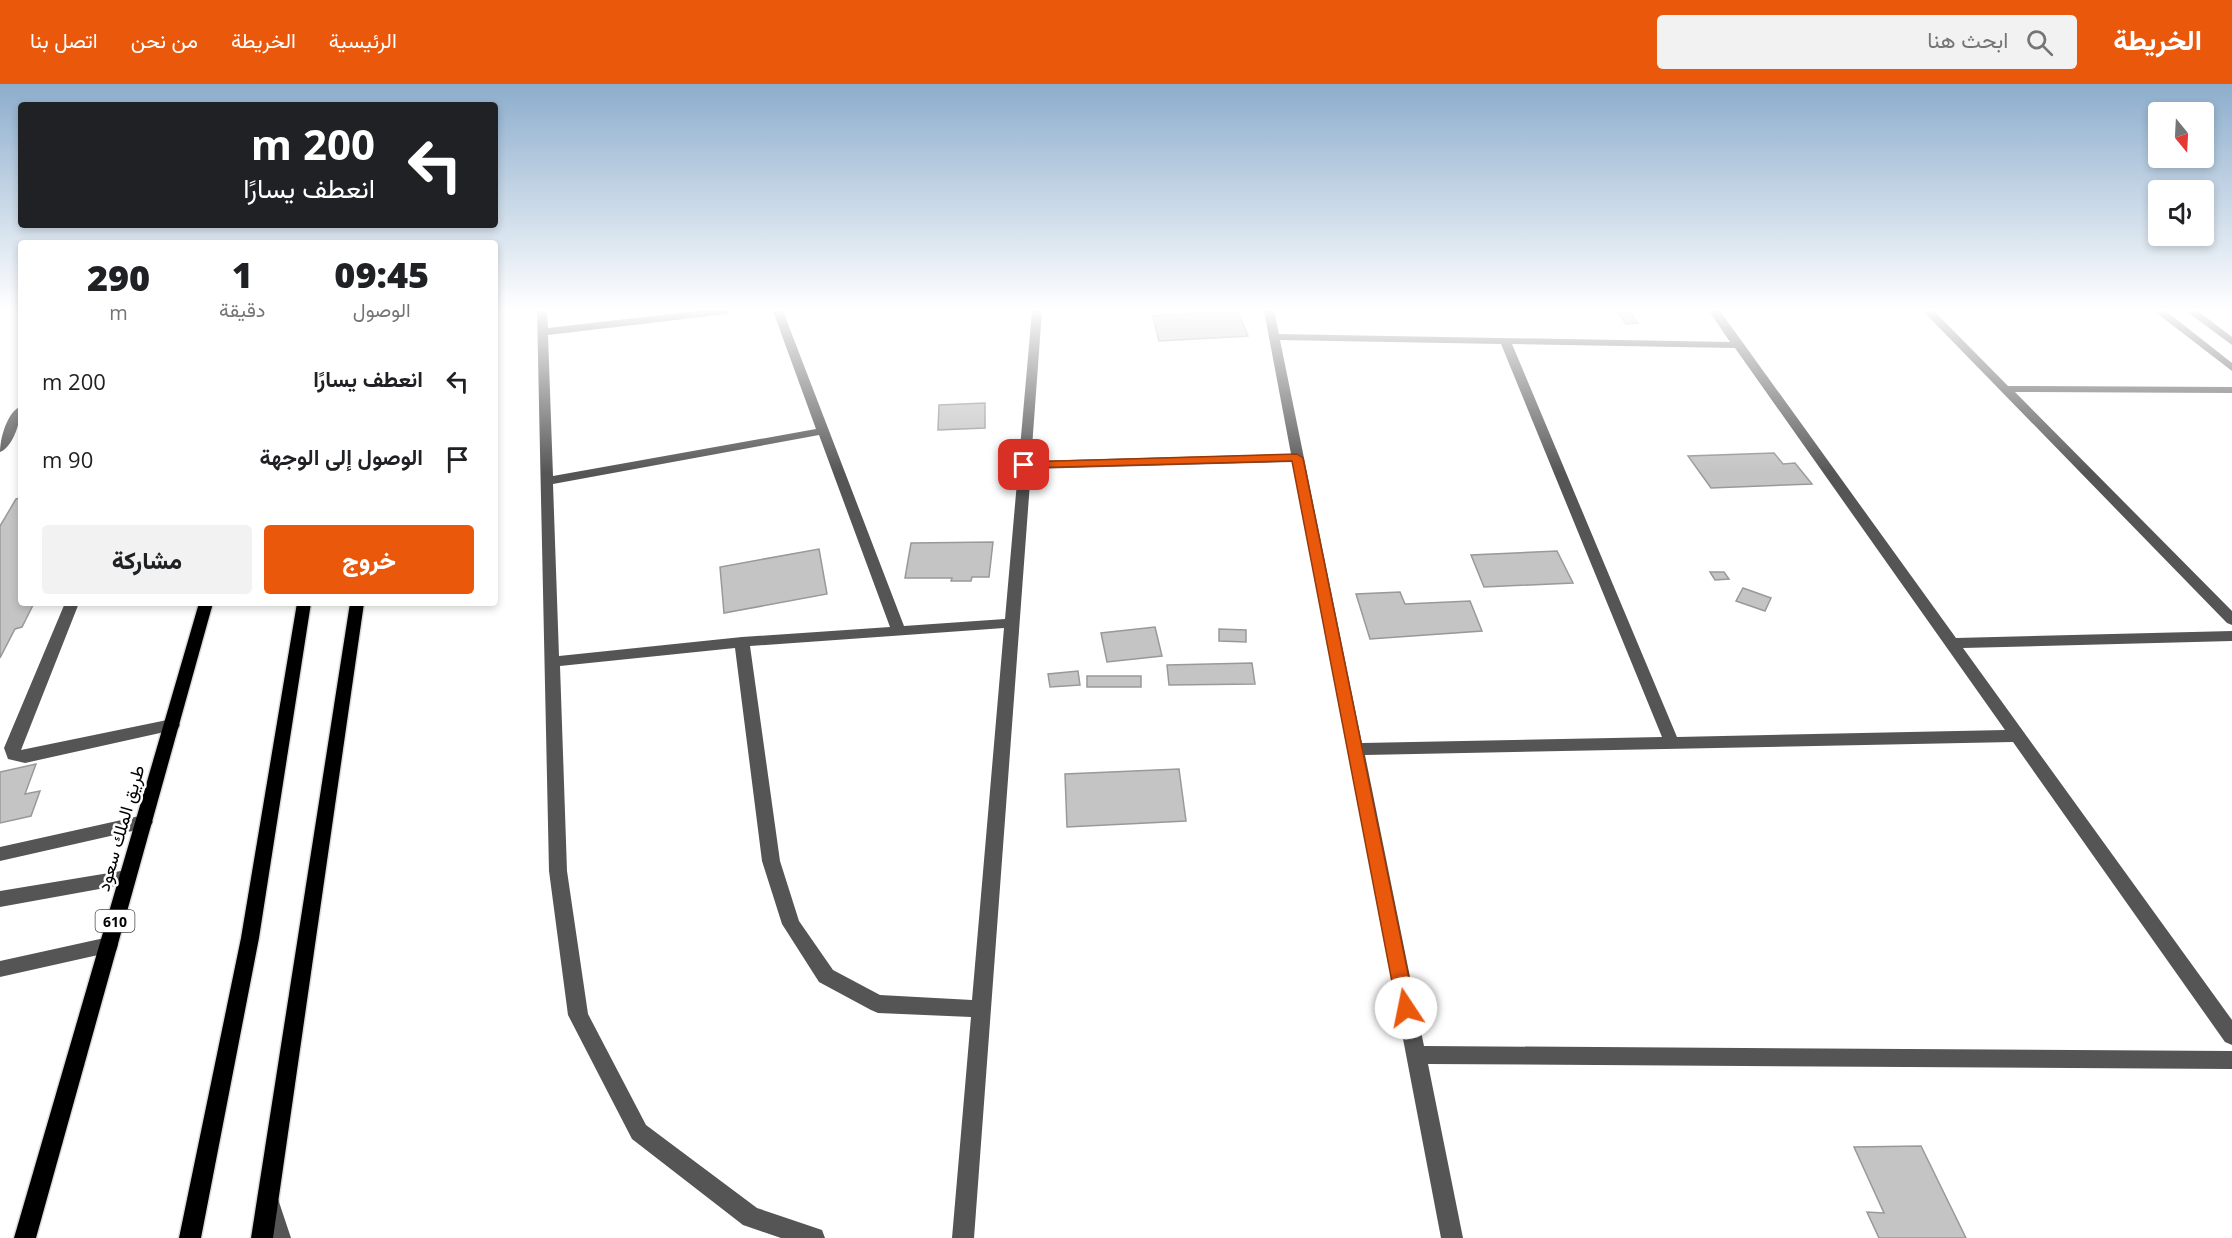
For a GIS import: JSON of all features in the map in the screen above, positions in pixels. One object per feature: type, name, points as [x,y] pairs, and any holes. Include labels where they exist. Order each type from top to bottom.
[{"type":"main road","name":"طريق الملك سعود","points":[[25,1238],[205,606]]},
{"type":"main road","points":[[190,1238],[250,938],[304,606]]},
{"type":"main road","points":[[262,1238],[357,606]]},
{"type":"street","points":[[544,365],[558,871],[578,1015],[639,1131],[751,1218],[814,1238]]},
{"type":"street","points":[[798,365],[899,631]]},
{"type":"street","points":[[963,1238],[1032,365]]},
{"type":"street","points":[[1279,365],[1452,1238]]},
{"type":"street","points":[[1515,365],[1672,743]]},
{"type":"street","points":[[1750,365],[2232,1036]]},
{"type":"street","points":[[1981,365],[2232,620]]},
{"type":"street","points":[[2005,389],[2232,390]]},
{"type":"street","points":[[2,442],[18,415]]},
{"type":"street","points":[[547,481],[823,430]]},
{"type":"street","points":[[1024,465],[1297,458]]},
{"type":"street","points":[[71,606],[12,748],[14,755],[25,757],[172,725]]},
{"type":"street","points":[[552,662],[742,642],[1012,624]]},
{"type":"street","points":[[1950,643],[2232,636]]},
{"type":"street","points":[[742,642],[771,861],[791,924],[826,976],[878,1004],[981,1009]]},
{"type":"street","points":[[1355,749],[2017,736]]},
{"type":"street","points":[[0,854],[144,822]]},
{"type":"street","points":[[0,899],[127,877]]},
{"type":"street","points":[[0,969],[109,945]]},
{"type":"street","points":[[1416,1055],[2232,1060]]},
{"type":"street","points":[[268,1202],[280,1238]]},
{"type":"building","points":[[985,403],[985,428],[938,430],[939,405]]},
{"type":"building","points":[[1774,453],[1783,464],[1795,463],[1812,484],[1711,488],[1688,456]]},
{"type":"building","points":[[18,499],[18,606],[32,606],[22,627],[15,629],[0,658],[0,526]]},
{"type":"building","points":[[993,542],[989,577],[972,577],[971,581],[951,581],[952,578],[905,578],[911,543]]},
{"type":"building","points":[[819,549],[827,594],[724,613],[720,567]]},
{"type":"building","points":[[1557,551],[1573,583],[1484,587],[1471,555]]},
{"type":"building","points":[[1710,572],[1724,572],[1729,579],[1715,580]]},
{"type":"building","points":[[1743,588],[1771,598],[1765,611],[1736,601]]},
{"type":"building","points":[[1400,592],[1405,604],[1470,601],[1482,631],[1370,639],[1356,594]]},
{"type":"building","points":[[1155,627],[1162,656],[1107,662],[1101,633]]},
{"type":"building","points":[[1219,629],[1246,630],[1246,642],[1219,641]]},
{"type":"building","points":[[1252,663],[1255,684],[1169,685],[1167,665]]},
{"type":"building","points":[[1078,671],[1080,685],[1050,687],[1048,674]]},
{"type":"building","points":[[1087,676],[1141,676],[1141,687],[1087,687]]},
{"type":"building","points":[[36,764],[25,794],[40,791],[31,816],[0,823],[0,772]]},
{"type":"building","points":[[1179,769],[1186,821],[1067,827],[1065,774]]},
{"type":"building","points":[[1921,1146],[1966,1238],[1879,1238],[1867,1212],[1884,1213],[1854,1147]]},
{"type":"route","points":[[1024,465],[1297,458],[1406,1008]]}]
